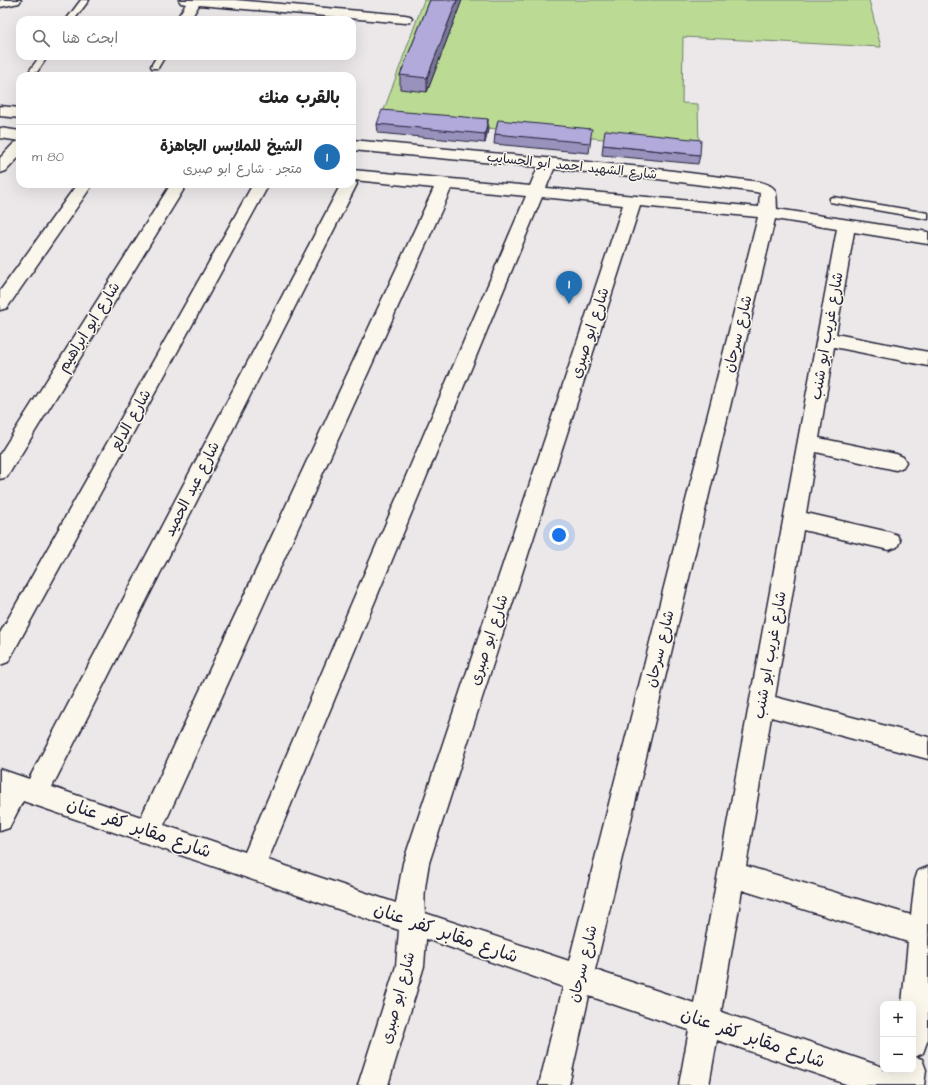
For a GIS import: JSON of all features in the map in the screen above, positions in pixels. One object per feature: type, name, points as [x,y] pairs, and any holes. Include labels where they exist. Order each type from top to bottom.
[{"type":"street","points":[[0,3],[14,0]]},
{"type":"street","points":[[184,16],[190,0],[405,19]]},
{"type":"street","points":[[0,111],[16,113]]},
{"type":"street","points":[[0,134],[16,136]]},
{"type":"street","name":"شارع الشهيد احمد ابو الحسايب","points":[[356,145],[642,172],[760,187],[768,191],[768,213]]},
{"type":"street","points":[[0,168],[16,150]]},
{"type":"street","points":[[252,867],[548,163]]},
{"type":"street","name":"شارع الشهيد احمد ابو الحسايب","points":[[356,178],[536,192],[768,213],[928,238]]},
{"type":"street","points":[[148,831],[444,185]]},
{"type":"street","points":[[0,304],[82,188]]},
{"type":"street","name":"شارع ابو ابراهيم","points":[[0,471],[177,188]]},
{"type":"street","name":"شارع الدلع","points":[[0,655],[259,188]]},
{"type":"street","name":"شارع عبد الحميد","points":[[0,819],[346,188]]},
{"type":"street","name":"شارع ابو صبرى","points":[[373,1085],[410,966],[413,923],[410,902],[416,863],[633,201]]},
{"type":"street","name":"شارع سرحان","points":[[554,1085],[579,978],[768,213]]},
{"type":"street","name":"شارع غريب ابو شنب","points":[[694,1085],[704,1021],[846,225]]},
{"type":"street","points":[[826,339],[928,359]]},
{"type":"street","points":[[808,443],[896,462]]},
{"type":"street","points":[[794,519],[889,541]]},
{"type":"street","points":[[761,704],[928,748]]},
{"type":"street","name":"شارع مقابر كفر عنان","points":[[17,787],[704,1021],[863,1080],[892,1085]]},
{"type":"street","points":[[730,874],[926,933]]},
{"type":"street","points":[[914,1037],[926,933],[928,880]]},
{"type":"street","points":[[909,1085],[910,1073]]},
{"type":"lane","points":[[73,16],[85,0]]},
{"type":"lane","points":[[34,70],[41,60]]},
{"type":"lane","points":[[155,66],[159,60]]},
{"type":"lane","points":[[833,200],[928,216]]},
{"type":"green space","points":[[424,0],[869,0],[881,47],[683,37],[682,103],[698,104],[699,148],[381,118]]},
{"type":"building","points":[[430,0],[457,0],[427,78],[400,75]]},
{"type":"building","points":[[382,110],[488,119],[485,134],[377,124]]},
{"type":"building","points":[[498,120],[592,129],[590,143],[495,134]]},
{"type":"building","points":[[605,130],[701,140],[700,155],[603,145]]},
{"type":"place","name":"الشيخ للملابس الجاهزة","points":[[569,304]]}]
